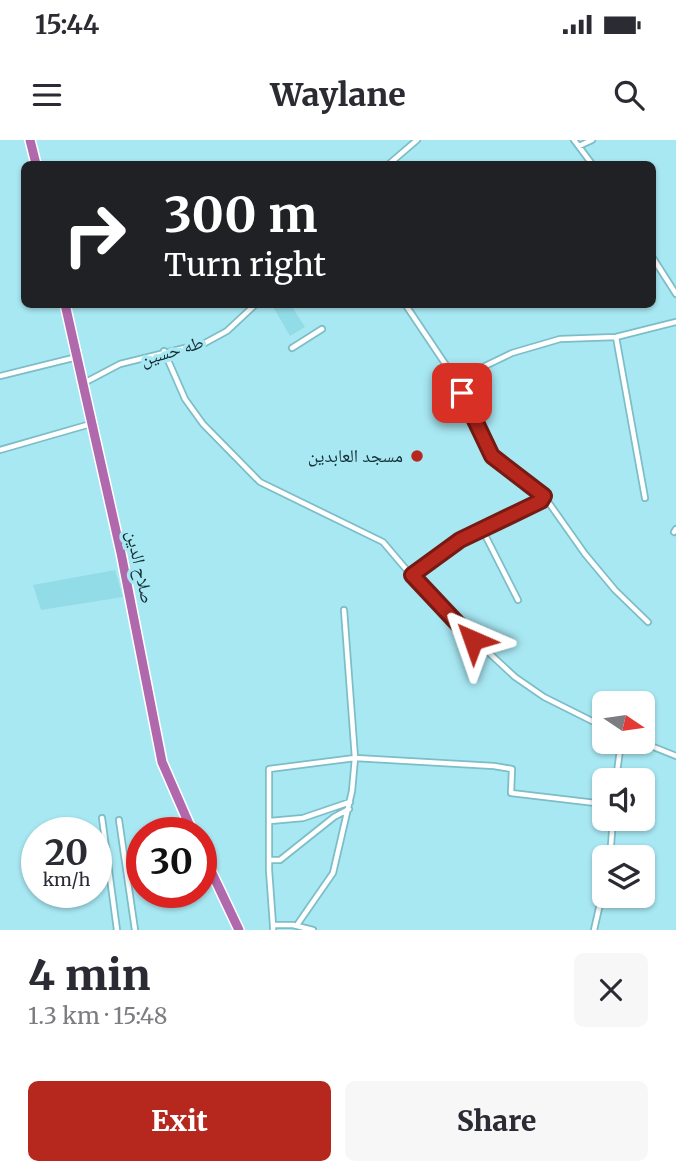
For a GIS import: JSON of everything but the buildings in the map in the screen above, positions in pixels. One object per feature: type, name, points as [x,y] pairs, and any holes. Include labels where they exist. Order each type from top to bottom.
[{"type":"highway","points":[[28,140],[33,161]]},
{"type":"highway","name":"صلاح الدين","points":[[65,308],[87,425],[124,564],[162,762],[186,817]]},
{"type":"highway","name":"صلاح الدين","points":[[67,322],[82,384],[157,762],[181,817]]},
{"type":"highway","points":[[217,889],[237,930]]},
{"type":"street","points":[[392,161],[417,140]]},
{"type":"street","points":[[574,140],[590,161]]},
{"type":"street","points":[[579,146],[592,140]]},
{"type":"street","points":[[656,263],[676,294]]},
{"type":"street","name":"طه حسين","points":[[82,384],[120,364],[195,345],[219,335],[251,308]]},
{"type":"street","points":[[408,308],[456,380],[492,456],[544,496],[585,554],[615,590],[649,622]]},
{"type":"street","points":[[456,380],[512,353],[560,339],[616,337],[676,322]]},
{"type":"street","points":[[292,348],[322,329]]},
{"type":"street","points":[[616,337],[645,498]]},
{"type":"street","points":[[164,351],[185,398],[203,424],[260,481],[383,542],[473,640],[515,677],[544,697],[592,721]]},
{"type":"street","points":[[0,376],[73,359]]},
{"type":"street","points":[[0,450],[87,425]]},
{"type":"street","points":[[412,575],[460,540],[541,501],[544,496]]},
{"type":"street","points":[[482,528],[518,600]]},
{"type":"street","points":[[297,925],[333,873],[349,810],[355,758],[344,610]]},
{"type":"street","points":[[655,748],[676,756]]},
{"type":"street","points":[[313,930],[297,925],[273,927],[269,871],[269,769],[355,758],[494,766],[512,769],[511,793],[592,803]]},
{"type":"street","points":[[270,821],[303,818],[350,802]]},
{"type":"street","points":[[270,860],[280,860],[334,817],[349,810]]},
{"type":"street","points":[[119,820],[135,930]]},
{"type":"street","points":[[112,893],[117,930]]},
{"type":"street","points":[[594,930],[599,908]]},
{"type":"shaded area","points":[[274,308],[293,308],[305,327],[290,336]]},
{"type":"shaded area","points":[[115,570],[123,597],[41,610],[33,585]]},
{"type":"place","name":"مسجد العابدين","points":[[417,456]]},
{"type":"route","points":[[462,393],[492,456],[544,496],[541,501],[460,540],[412,575],[433,601],[473,640]]}]
